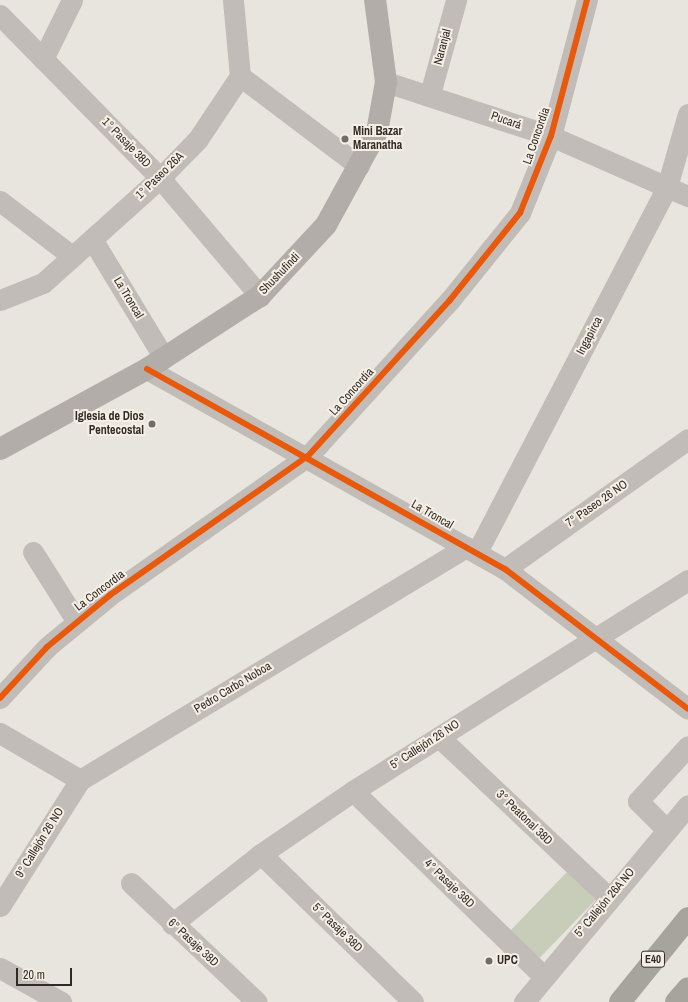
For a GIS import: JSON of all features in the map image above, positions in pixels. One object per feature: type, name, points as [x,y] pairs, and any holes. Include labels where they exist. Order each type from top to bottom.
[{"type":"highway","name":"E40","points":[[620,1002],[688,918]]},
{"type":"highway","points":[[676,1002],[688,988]]},
{"type":"street","points":[[43,59],[72,0]]},
{"type":"street","points":[[233,0],[240,76],[359,166]]},
{"type":"street","name":"Shushufindi","points":[[0,449],[155,363],[260,296],[326,224],[377,132],[386,82],[375,0]]},
{"type":"street","name":"Naranjal","points":[[430,94],[456,0]]},
{"type":"street","name":"La Concordia","points":[[0,698],[47,647],[77,622],[308,456],[450,300],[520,212],[551,136],[587,0]]},
{"type":"street","name":"1° Pasaje 38D","points":[[0,15],[160,178],[260,296]]},
{"type":"street","name":"1° Paseo 26A","points":[[0,300],[43,282],[160,178],[198,139],[240,76]]},
{"type":"street","name":"Pucará","points":[[386,82],[430,94],[551,136],[688,196]]},
{"type":"street","name":"Ingapirca","points":[[472,550],[667,187],[688,114]]},
{"type":"street","points":[[0,201],[72,256]]},
{"type":"street","name":"La Troncal","points":[[92,239],[155,363],[308,456],[505,569],[688,709]]},
{"type":"street","name":"7° Paseo 26 NO","points":[[505,569],[688,439]]},
{"type":"street","name":"Pedro Carbo Noboa","points":[[80,780],[472,550]]},
{"type":"street","points":[[33,552],[77,622]]},
{"type":"street","name":"5° Callejón 26 NO","points":[[172,924],[261,854],[353,791],[595,637],[688,580]]},
{"type":"street","points":[[0,734],[80,780]]},
{"type":"street","name":"3° Peatonal 38D","points":[[439,737],[609,898]]},
{"type":"street","points":[[667,830],[638,801],[688,746]]},
{"type":"street","name":"9° Callejón 26 NO","points":[[0,906],[80,780]]},
{"type":"street","name":"4° Pasaje 38D","points":[[353,791],[544,977]]},
{"type":"street","name":"5° Callejón 26A NO","points":[[524,1002],[609,898],[688,805]]},
{"type":"street","name":"5° Pasaje 38D","points":[[261,854],[413,1002]]},
{"type":"street","name":"6° Pasaje 38D","points":[[131,882],[172,924],[257,1002]]},
{"type":"street","points":[[0,968],[60,1002]]},
{"type":"green space","points":[[567,872],[596,900],[537,961],[508,933]]},
{"type":"cycle path","points":[[0,698],[47,647],[110,595],[308,456],[450,300],[520,213],[551,136],[587,0]]},
{"type":"cycle path","points":[[147,369],[505,569],[688,709]]},
{"type":"place","name":"Mini Bazar Maranatha","points":[[345,139]]},
{"type":"place","name":"Iglesia de Dios Pentecostal","points":[[152,424]]},
{"type":"place","name":"UPC","points":[[489,961]]}]
